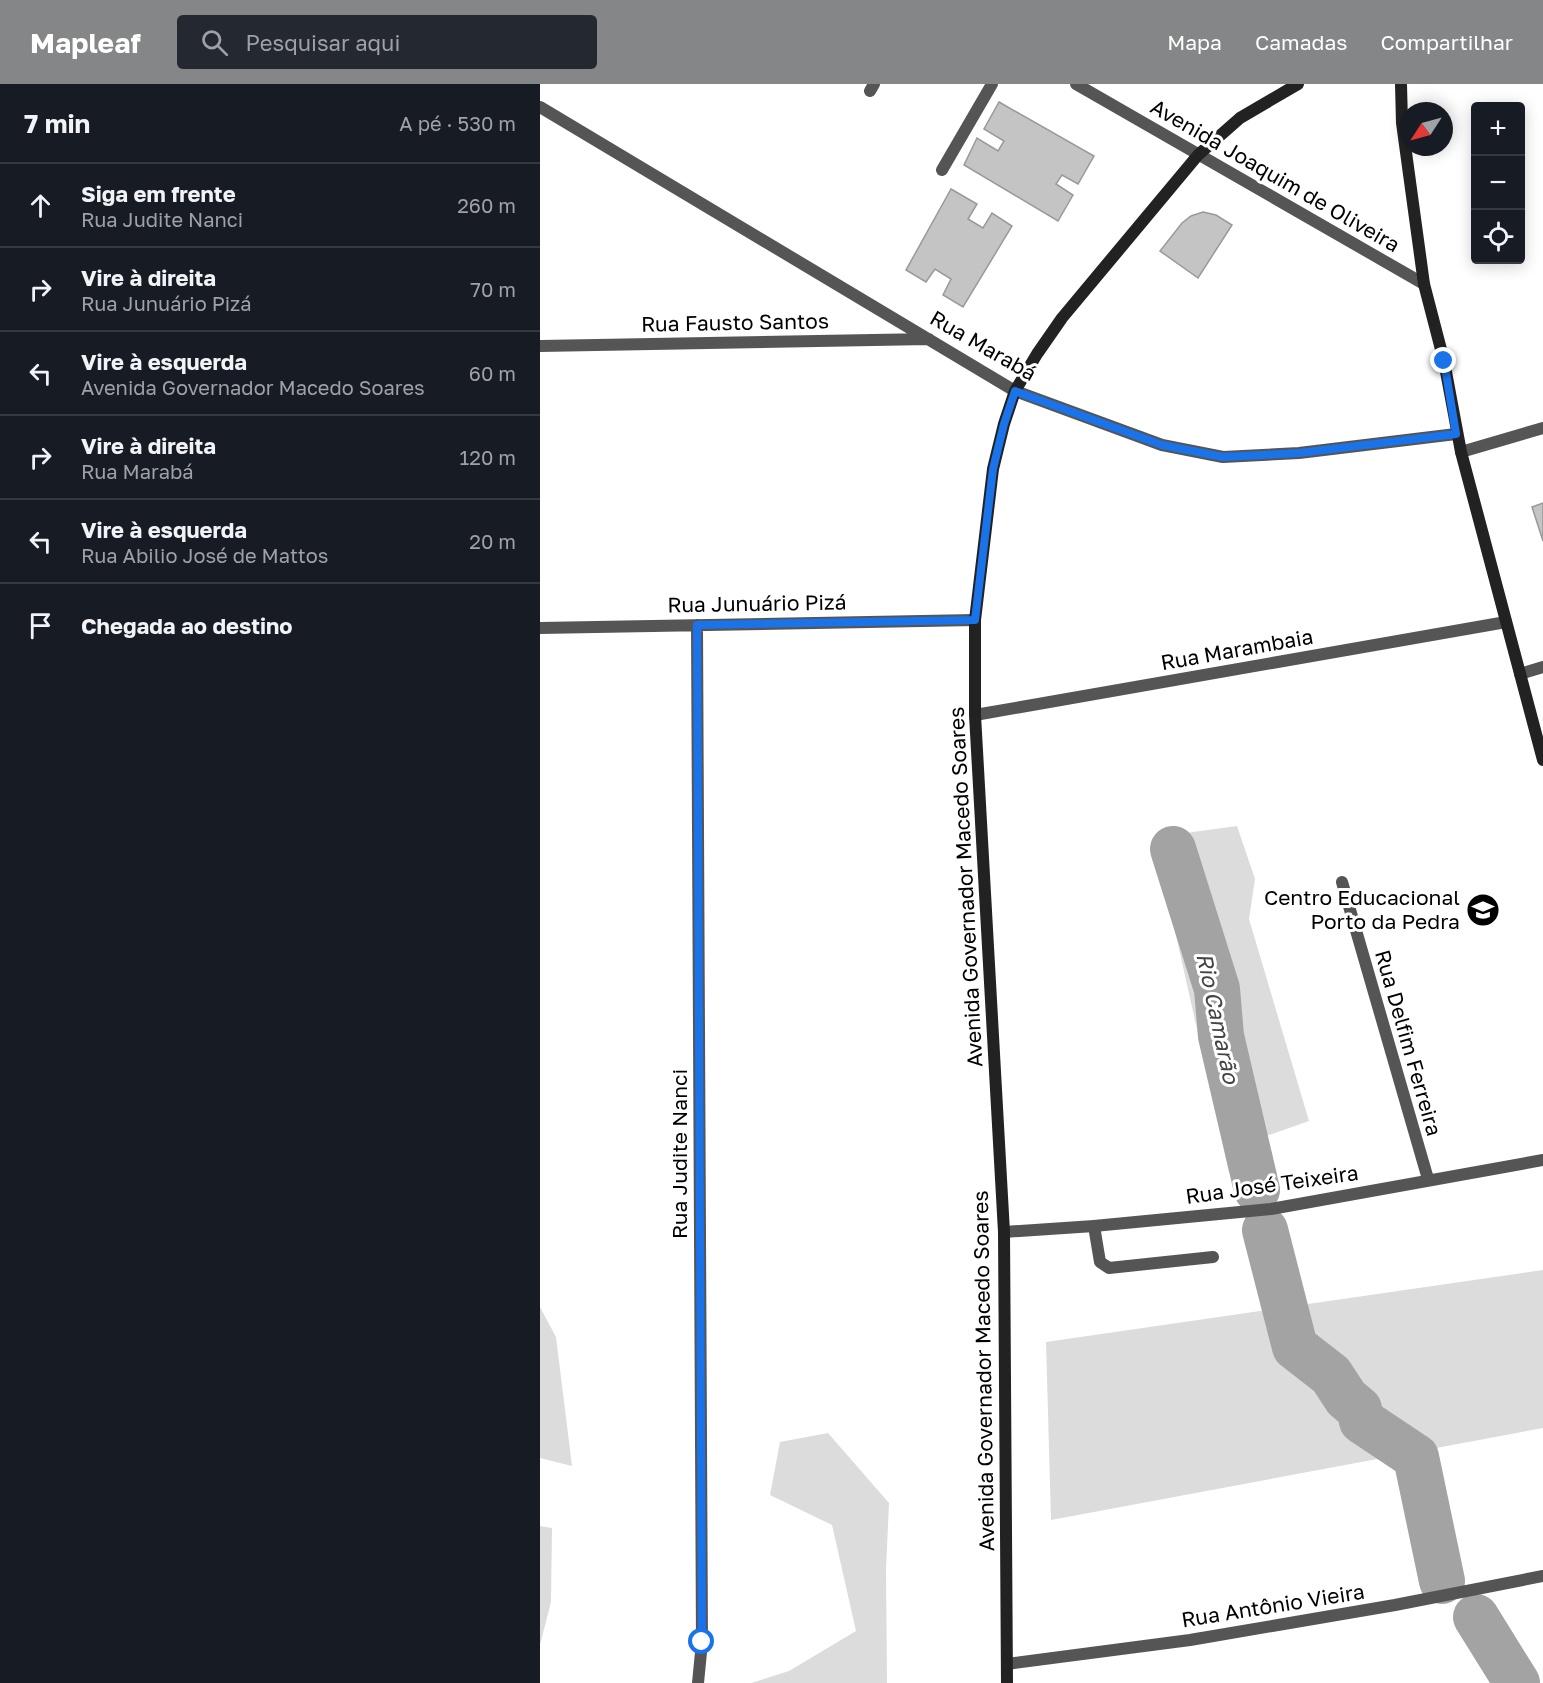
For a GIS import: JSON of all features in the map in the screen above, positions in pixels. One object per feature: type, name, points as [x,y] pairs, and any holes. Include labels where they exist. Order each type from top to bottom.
[{"type":"main road","name":"Avenida Governador Macedo Soares","points":[[1007,1683],[1004,1232],[975,715],[975,620],[993,469],[1015,391],[1062,318],[1198,155],[1240,118],[1298,84]]},
{"type":"main road","points":[[1401,84],[1402,123],[1425,284],[1444,361],[1456,434],[1543,760]]},
{"type":"street","points":[[942,170],[992,84]]},
{"type":"street","name":"Avenida Joaquim de Oliveira","points":[[1076,84],[1425,284]]},
{"type":"street","name":"Rua Marabá","points":[[540,107],[1015,391],[1162,445],[1223,457],[1299,453],[1456,434]]},
{"type":"street","name":"Rua Fausto Santos","points":[[540,346],[931,339]]},
{"type":"street","points":[[1461,452],[1543,428]]},
{"type":"street","name":"Rua Junuário Pizá","points":[[540,628],[975,620]]},
{"type":"street","name":"Rua Marambaia","points":[[975,715],[1506,622]]},
{"type":"street","name":"Rua Judite Nanci","points":[[697,625],[702,1618],[698,1683]]},
{"type":"street","points":[[1520,674],[1543,667]]},
{"type":"street","name":"Rua Delfim Ferreira","points":[[1341,882],[1428,1179]]},
{"type":"street","name":"Rua José Teixeira","points":[[1004,1232],[1271,1209],[1543,1160]]},
{"type":"street","points":[[1094,1226],[1100,1262],[1109,1268],[1214,1257]]},
{"type":"street","name":"Rua Antônio Vieira","points":[[1007,1664],[1190,1640],[1395,1605],[1543,1576]]},
{"type":"shaded area","points":[[1237,826],[1255,879],[1249,919],[1309,1121],[1261,1138],[1277,1183],[1251,1188],[1249,1171],[1229,1172],[1162,873],[1171,835]]},
{"type":"shaded area","points":[[1543,1270],[1543,1428],[1051,1520],[1046,1342]]},
{"type":"shaded area","points":[[540,1307],[556,1337],[572,1466],[540,1458]]},
{"type":"shaded area","points":[[828,1433],[889,1503],[886,1569],[887,1683],[751,1683],[789,1671],[856,1631],[832,1525],[770,1495],[780,1442]]},
{"type":"shaded area","points":[[540,1526],[552,1528],[551,1602],[540,1645]]},
{"type":"building","points":[[999,102],[1094,156],[1078,184],[1062,175],[1056,184],[1073,195],[1058,221],[964,165],[977,138],[998,151],[1004,141],[984,129]]},
{"type":"building","points":[[951,189],[977,204],[968,219],[983,228],[992,213],[1012,226],[963,307],[943,295],[951,279],[935,269],[926,282],[906,270]]},
{"type":"building","points":[[1203,212],[1216,215],[1232,225],[1198,278],[1160,251],[1182,223],[1191,216]]},
{"type":"building","points":[[1543,503],[1543,541],[1532,507]]},
{"type":"waterway","name":"Rio Camarão","points":[[1173,849],[1217,989],[1221,1036],[1257,1190]]},
{"type":"waterway","name":"Rio Camarão","points":[[1265,1230],[1295,1347],[1331,1375],[1346,1398],[1359,1409],[1362,1421],[1416,1457],[1442,1581]]},
{"type":"waterway","name":"Rio Camarão","points":[[1476,1617],[1517,1683]]},
{"type":"place","name":"Centro Educacional Porto da Pedra","points":[[1483,910]]},
{"type":"route","points":[[702,1642],[697,625],[975,620],[993,469],[1015,391],[1162,445],[1223,457],[1299,453],[1456,434],[1444,361]]}]
